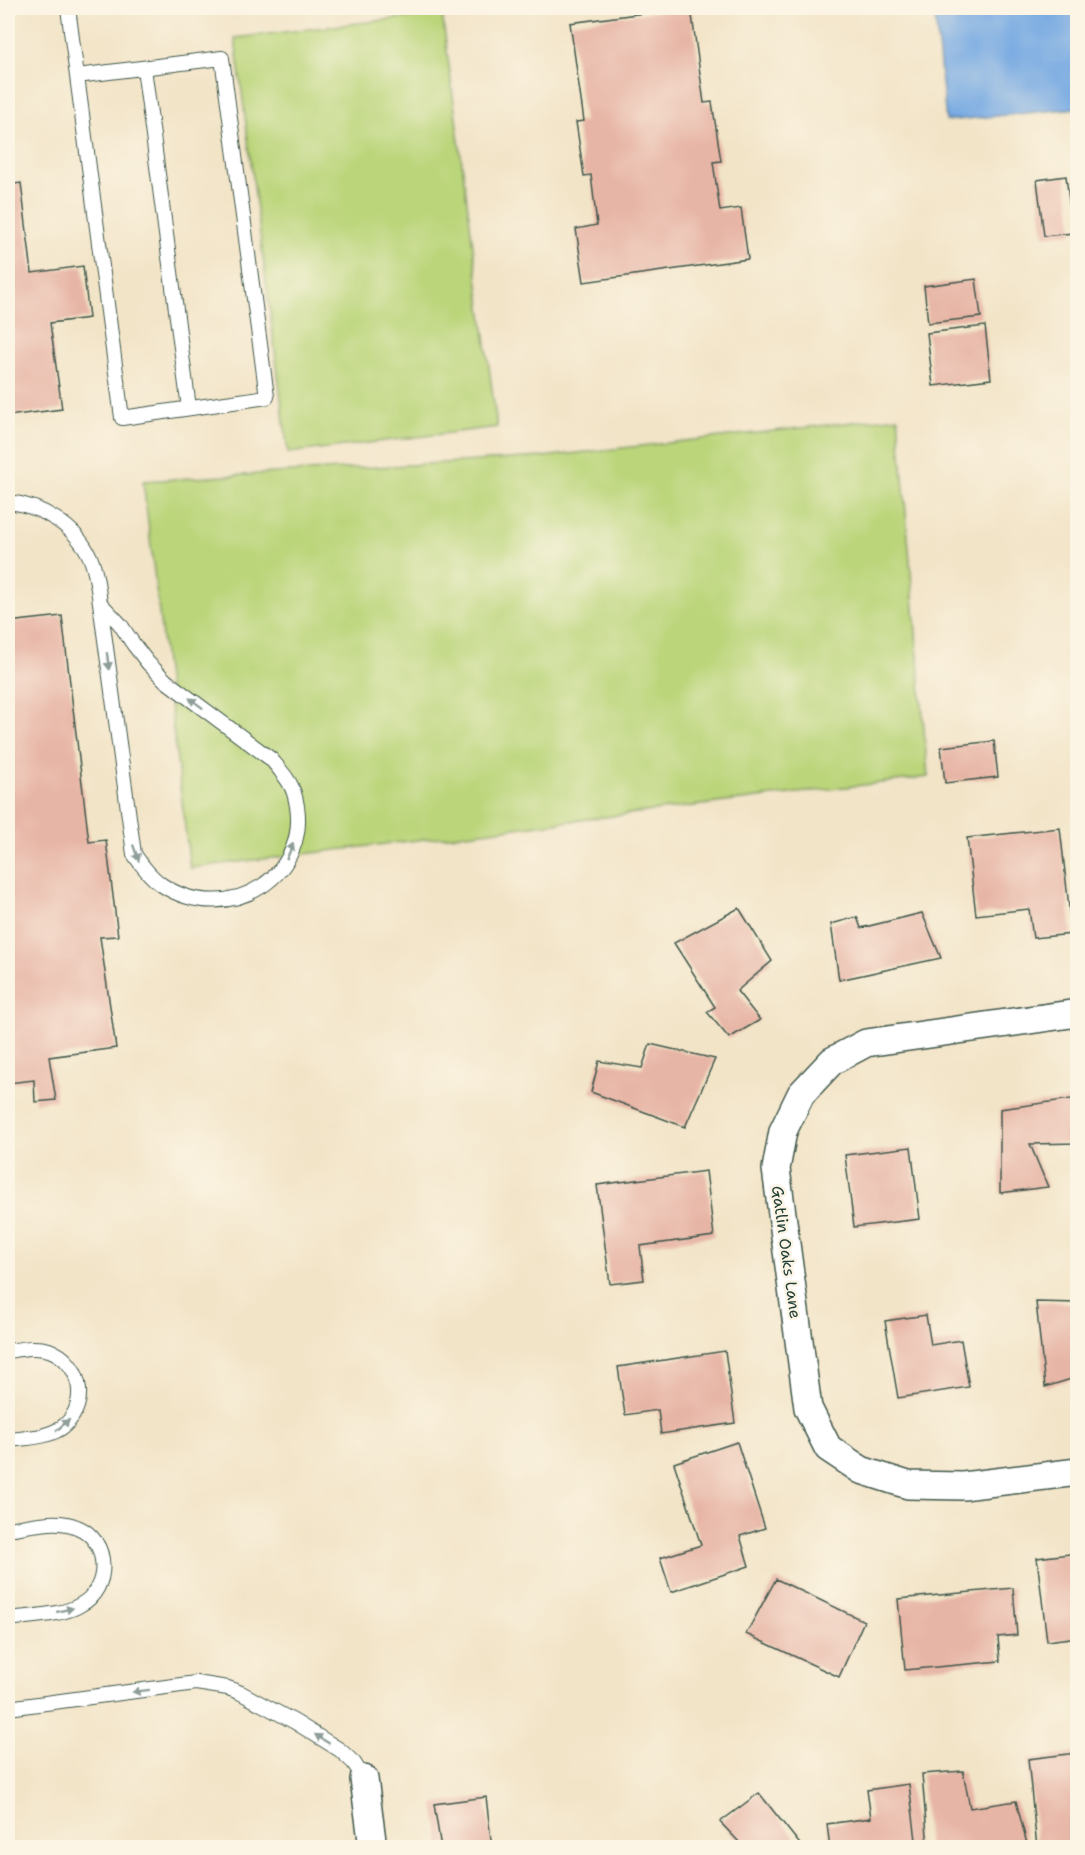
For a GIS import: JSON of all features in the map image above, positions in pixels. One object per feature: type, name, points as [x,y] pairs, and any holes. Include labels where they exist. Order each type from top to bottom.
[{"type":"street","name":"Gatlin Oaks Lane","points":[[1077,1013],[866,1043],[832,1061],[801,1094],[783,1131],[776,1169],[808,1408],[828,1448],[861,1470],[909,1485],[963,1486],[1077,1472]]},
{"type":"street","points":[[364,1779],[372,1848]]},
{"type":"lane","points":[[69,8],[77,76],[122,418],[267,397],[222,58],[77,76]]},
{"type":"lane","points":[[144,68],[189,408]]},
{"type":"lane","points":[[8,502],[44,512],[57,520],[76,538],[90,557],[100,603],[134,854],[146,871],[162,885],[183,895],[208,901],[227,901],[249,894],[266,884],[280,871],[291,854],[297,833],[298,812],[294,791],[284,774],[271,759],[166,681],[148,663],[120,624],[100,603]]},
{"type":"lane","points":[[8,1351],[38,1348],[59,1354],[74,1370],[80,1389],[72,1416],[64,1426],[40,1436],[8,1440]]},
{"type":"lane","points":[[8,1529],[49,1524],[77,1527],[94,1541],[101,1552],[103,1572],[95,1592],[81,1605],[58,1612],[8,1619]]},
{"type":"lane","points":[[8,1708],[196,1683],[213,1685],[241,1693],[295,1722],[340,1750],[354,1763],[364,1779]]},
{"type":"green space","points":[[442,13],[497,427],[288,453],[235,38]]},
{"type":"green space","points":[[898,417],[928,777],[190,868],[143,481],[542,457]]},
{"type":"water","points":[[934,8],[1077,8],[1077,108],[946,121]]},
{"type":"building","points":[[691,8],[704,103],[712,102],[721,161],[713,162],[720,211],[741,208],[748,259],[584,282],[576,229],[597,225],[591,175],[584,176],[576,122],[584,121],[570,23]]},
{"type":"building","points":[[1066,176],[1073,233],[1044,236],[1037,180]]},
{"type":"building","points":[[21,183],[32,273],[83,266],[89,318],[50,323],[62,409],[8,416],[8,185]]},
{"type":"building","points":[[976,279],[981,317],[928,323],[924,286]]},
{"type":"building","points":[[985,326],[991,379],[933,386],[927,333]]},
{"type":"building","points":[[62,616],[89,842],[106,840],[118,936],[100,937],[116,1048],[49,1057],[56,1100],[35,1102],[34,1080],[8,1083],[8,622]]},
{"type":"building","points":[[994,741],[998,777],[945,783],[941,747]]},
{"type":"building","points":[[1060,828],[1072,934],[1033,938],[1029,909],[976,915],[967,838]]},
{"type":"building","points":[[739,908],[772,961],[737,991],[760,1020],[729,1038],[707,1012],[715,1007],[674,943]]},
{"type":"building","points":[[922,913],[941,958],[839,980],[831,924],[857,917],[861,928]]},
{"type":"building","points":[[650,1044],[715,1059],[685,1127],[591,1092],[599,1061],[642,1068]]},
{"type":"building","points":[[1078,1098],[1078,1143],[1030,1144],[1048,1187],[1000,1193],[1000,1109]]},
{"type":"building","points":[[911,1147],[920,1219],[854,1227],[845,1155]]},
{"type":"building","points":[[706,1171],[714,1236],[640,1246],[644,1280],[610,1284],[597,1185]]},
{"type":"building","points":[[1036,1302],[1078,1303],[1078,1377],[1045,1387]]},
{"type":"building","points":[[926,1315],[931,1345],[961,1340],[969,1387],[898,1398],[885,1321]]},
{"type":"building","points":[[725,1351],[735,1423],[661,1434],[658,1410],[625,1415],[618,1367]]},
{"type":"building","points":[[737,1442],[765,1528],[740,1536],[749,1566],[671,1592],[660,1558],[701,1545],[674,1463]]},
{"type":"building","points":[[1078,1553],[1078,1637],[1047,1641],[1037,1558]]},
{"type":"building","points":[[776,1579],[864,1621],[839,1677],[746,1634]]},
{"type":"building","points":[[1013,1588],[1017,1635],[998,1637],[1000,1661],[905,1670],[898,1599]]},
{"type":"building","points":[[1076,1753],[1078,1842],[1053,1848],[1037,1848],[1028,1759]]},
{"type":"building","points":[[963,1771],[970,1808],[1016,1801],[1027,1844],[1001,1848],[928,1848],[922,1774]]},
{"type":"building","points":[[909,1784],[917,1848],[830,1848],[827,1824],[871,1818],[867,1790]]},
{"type":"building","points":[[759,1793],[803,1848],[733,1848],[739,1842],[720,1822]]},
{"type":"building","points":[[486,1797],[492,1848],[441,1848],[434,1804]]}]
